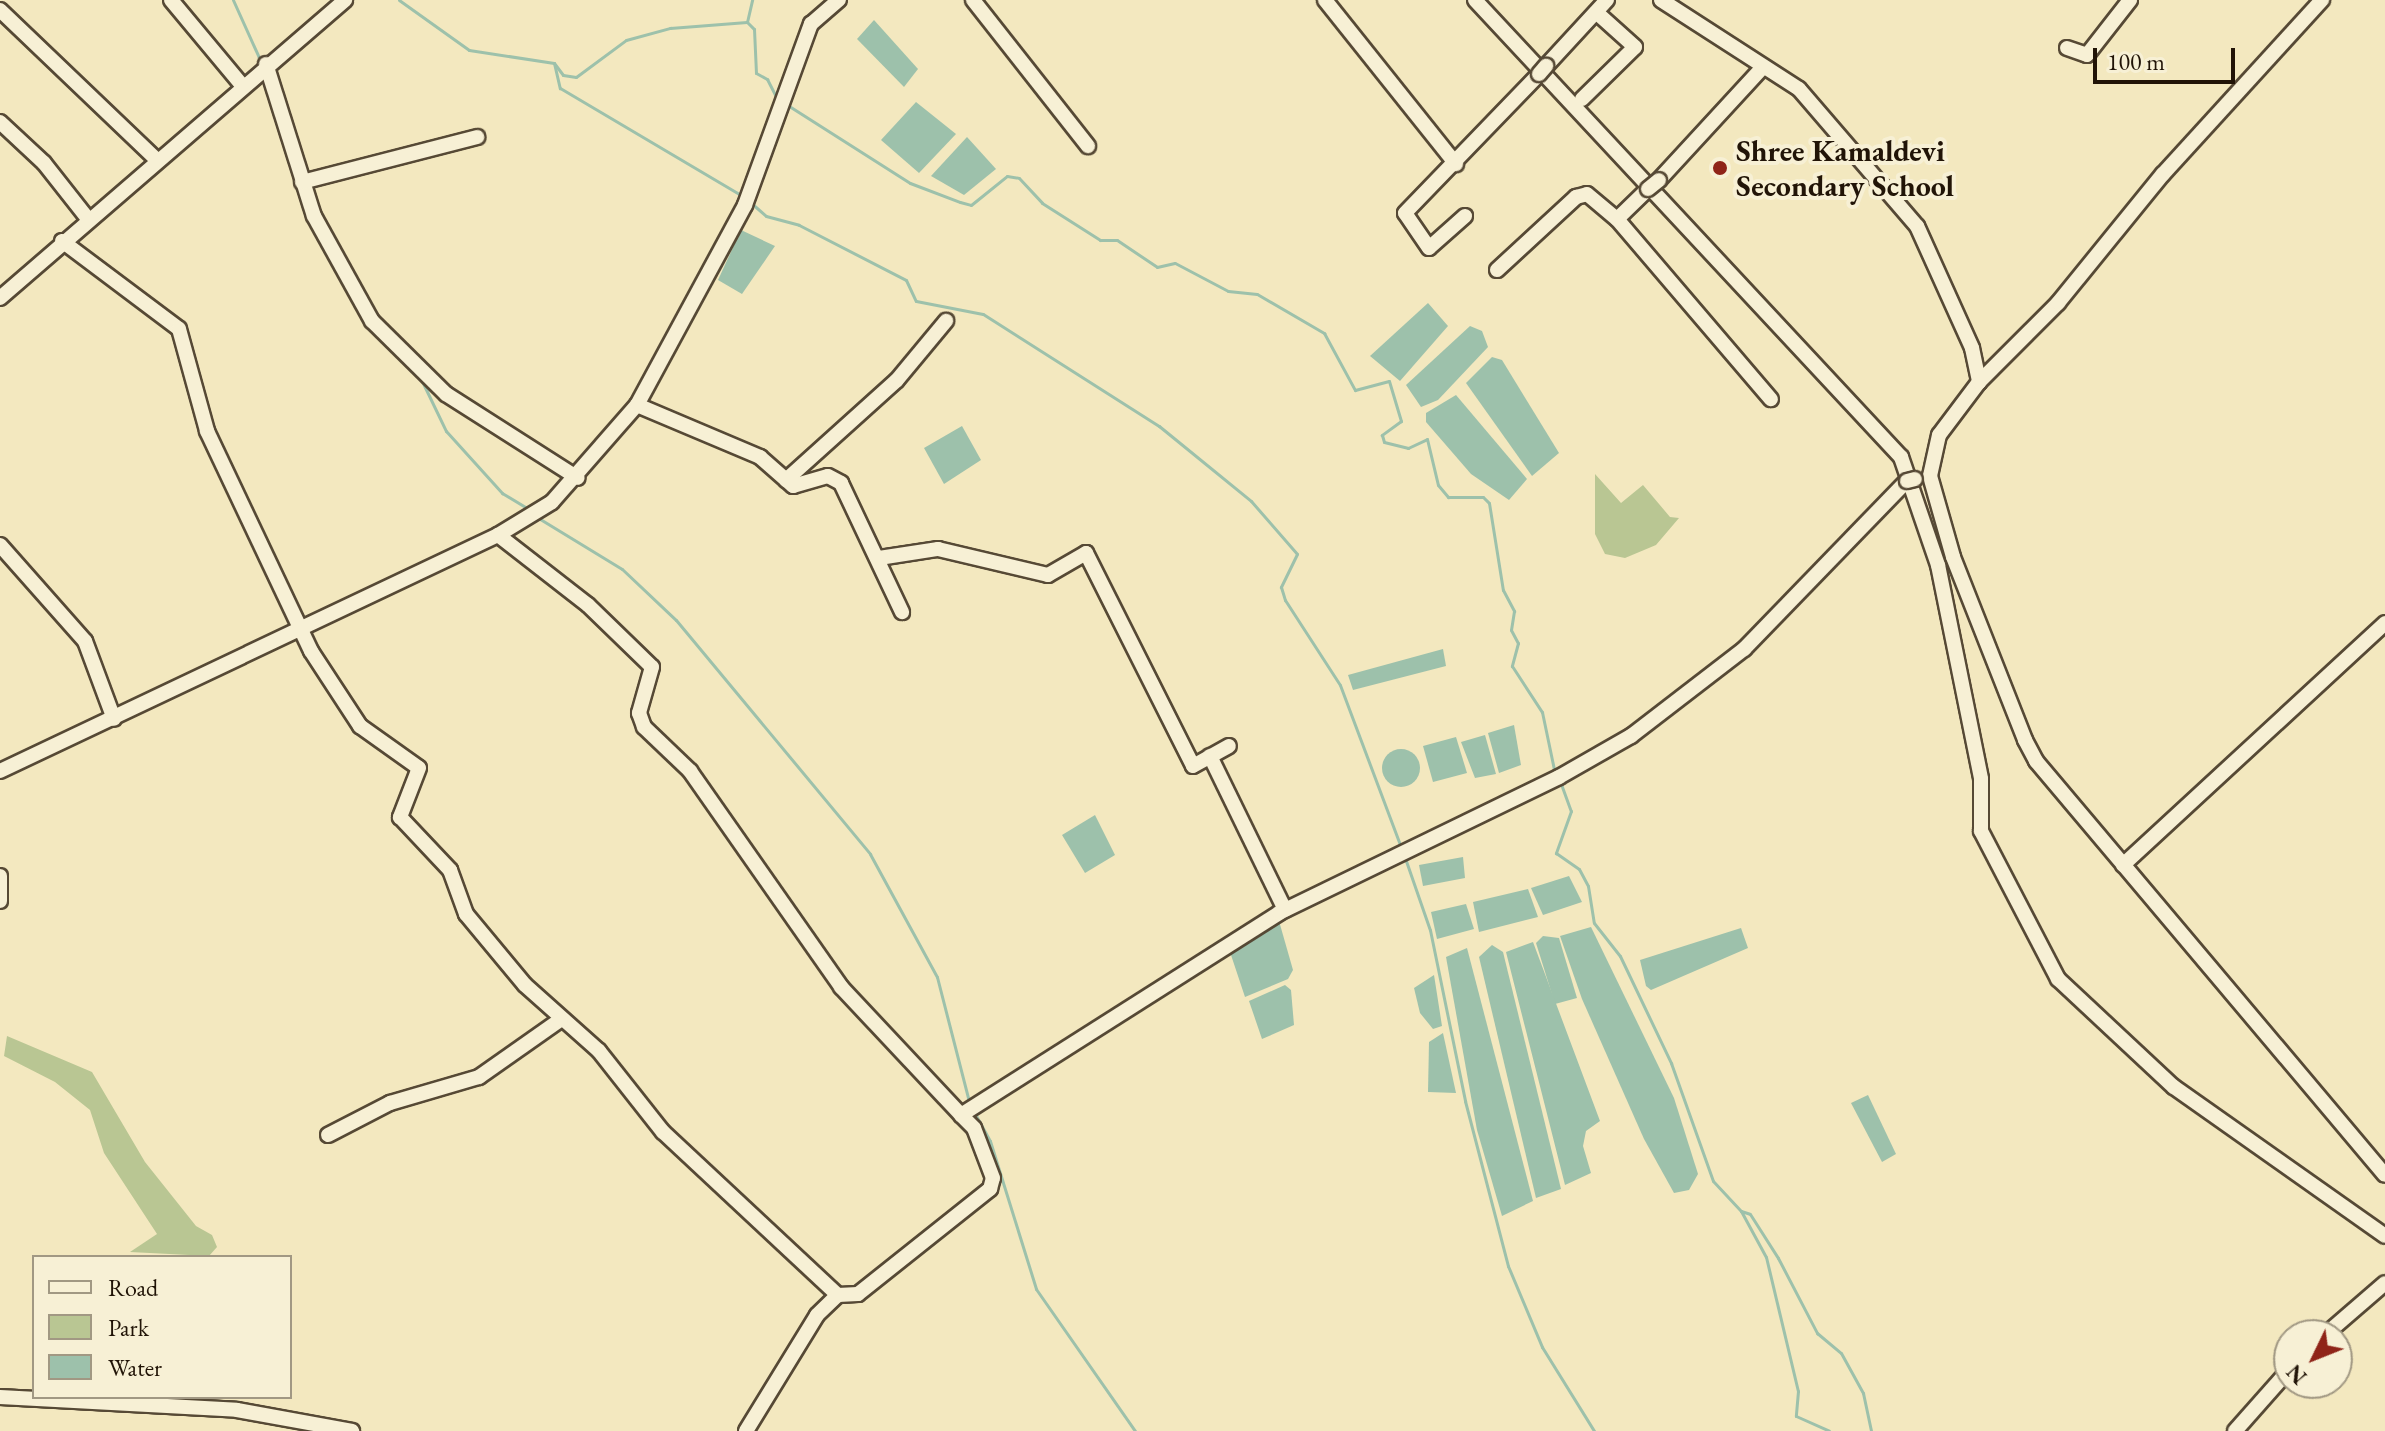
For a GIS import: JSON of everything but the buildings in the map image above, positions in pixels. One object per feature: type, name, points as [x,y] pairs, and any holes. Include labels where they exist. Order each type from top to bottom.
[{"type":"street","points":[[171,0],[241,84]]},
{"type":"street","points":[[0,298],[241,84],[345,0]]},
{"type":"street","points":[[0,771],[114,719],[299,625],[498,535],[578,478],[637,405],[748,199],[811,24],[839,0]]},
{"type":"street","points":[[973,0],[1088,146]]},
{"type":"street","points":[[1325,0],[1456,164]]},
{"type":"street","points":[[1475,0],[1901,457],[1938,565],[1981,779],[1981,831],[2058,979],[2174,1087],[2385,1236]]},
{"type":"street","points":[[1465,216],[1429,248],[1405,213],[1456,164],[1607,0]]},
{"type":"street","points":[[1661,0],[1763,67],[1821,110],[1917,226],[1972,348],[1979,382]]},
{"type":"street","points":[[2067,48],[2087,55],[2130,0]]},
{"type":"street","points":[[961,1115],[1285,910],[1556,779],[1631,736],[1744,649],[1917,479],[1939,435],[1979,382],[2058,303],[2163,174],[2322,0]]},
{"type":"street","points":[[0,10],[156,159]]},
{"type":"street","points":[[1582,99],[1635,47],[1596,12]]},
{"type":"street","points":[[266,64],[314,216],[382,333],[467,410],[578,478]]},
{"type":"street","points":[[1617,219],[1654,184],[1763,67]]},
{"type":"street","points":[[0,122],[44,163],[88,219]]},
{"type":"street","points":[[302,182],[477,137]]},
{"type":"street","points":[[1497,270],[1576,197],[1587,194],[1617,219],[1771,399]]},
{"type":"street","points":[[62,241],[179,329],[207,431],[299,625],[360,726],[419,768],[400,817],[403,826],[450,870],[466,914],[560,1020],[599,1051],[663,1132],[838,1295]]},
{"type":"street","points":[[786,480],[897,380],[946,321]]},
{"type":"street","points":[[637,405],[760,457],[793,486],[828,476],[841,483],[902,612]]},
{"type":"street","points":[[1917,479],[1953,557],[2036,761],[2385,1175]]},
{"type":"street","points":[[498,535],[588,605],[652,667],[639,713],[644,727],[690,771],[841,987],[974,1128],[993,1178],[990,1189],[858,1294],[838,1295],[817,1315],[746,1431]]},
{"type":"street","points":[[0,545],[85,641],[114,719]]},
{"type":"street","points":[[879,558],[938,549],[1048,575],[1086,553],[1193,766],[1229,746]]},
{"type":"street","points":[[2123,865],[2385,623]]},
{"type":"street","points":[[1210,756],[1285,910]]},
{"type":"street","points":[[0,876],[0,901]]},
{"type":"street","points":[[328,1135],[390,1103],[479,1077],[560,1020]]},
{"type":"street","points":[[2343,1319],[2385,1283]]},
{"type":"street","points":[[2235,1431],[2273,1388]]},
{"type":"street","points":[[0,1397],[32,1399]]},
{"type":"street","points":[[36,1399],[237,1410],[352,1431]]},
{"type":"green space","points":[[1595,474],[1621,503],[1643,485],[1670,517],[1679,518],[1656,545],[1625,558],[1605,554],[1595,534]]},
{"type":"green space","points":[[7,1036],[92,1072],[145,1162],[196,1226],[212,1235],[217,1247],[210,1255],[130,1252],[157,1234],[104,1153],[90,1110],[55,1082],[4,1056]]},
{"type":"water","points":[[874,20],[918,69],[904,87],[857,39]]},
{"type":"water","points":[[916,102],[956,134],[919,173],[881,140]]},
{"type":"water","points":[[967,137],[996,169],[964,195],[931,176]]},
{"type":"water","points":[[741,230],[775,246],[742,294],[718,280]]},
{"type":"water","points":[[1428,303],[1448,326],[1400,381],[1370,356]]},
{"type":"water","points":[[1470,326],[1482,331],[1488,347],[1438,400],[1421,407],[1406,385]]},
{"type":"water","points":[[1492,357],[1502,360],[1559,453],[1532,476],[1466,383]]},
{"type":"water","points":[[1456,395],[1527,479],[1509,500],[1471,474],[1426,422],[1426,413]]},
{"type":"water","points":[[962,426],[981,460],[944,484],[924,448]]},
{"type":"water","points":[[1443,649],[1446,666],[1353,690],[1348,675]]},
{"type":"water","points":[[1514,725],[1521,765],[1499,773],[1488,733]]},
{"type":"water","points":[[1485,735],[1496,774],[1475,778],[1461,742]]},
{"type":"water","points":[[1456,737],[1467,773],[1433,782],[1423,746]]},
{"type":"water","points":[[1401,749],[1415,754],[1420,768],[1415,782],[1401,787],[1387,782],[1382,768],[1387,754]]},
{"type":"water","points":[[1095,815],[1115,855],[1085,873],[1062,835]]},
{"type":"water","points":[[1463,857],[1465,878],[1423,886],[1419,865]]},
{"type":"water","points":[[1569,876],[1582,902],[1543,915],[1531,888]]},
{"type":"water","points":[[1528,889],[1538,917],[1479,932],[1473,902]]},
{"type":"water","points":[[1466,904],[1474,929],[1437,939],[1431,912]]},
{"type":"water","points":[[1279,921],[1293,970],[1288,979],[1245,997],[1229,949]]},
{"type":"water","points":[[1591,927],[1674,1098],[1698,1174],[1689,1190],[1674,1193],[1644,1139],[1582,999],[1560,936]]},
{"type":"water","points":[[1741,928],[1748,948],[1651,990],[1646,986],[1640,960]]},
{"type":"water","points":[[1543,936],[1559,938],[1577,998],[1555,1004],[1536,943]]},
{"type":"water","points":[[1533,942],[1600,1121],[1586,1131],[1583,1146],[1591,1173],[1565,1185],[1506,952]]},
{"type":"water","points":[[1492,945],[1503,952],[1561,1189],[1536,1198],[1479,957]]},
{"type":"water","points":[[1467,948],[1533,1201],[1502,1216],[1477,1130],[1446,957]]},
{"type":"water","points":[[1434,975],[1442,1026],[1433,1029],[1420,1013],[1414,988]]},
{"type":"water","points":[[1285,985],[1291,990],[1294,1025],[1262,1039],[1249,1001]]},
{"type":"water","points":[[1443,1033],[1456,1093],[1428,1092],[1429,1042]]},
{"type":"water","points":[[1868,1095],[1896,1154],[1882,1162],[1851,1103]]},
{"type":"waterway","points":[[233,0],[261,62]]},
{"type":"waterway","points":[[399,0],[469,50],[554,63],[563,75],[576,77],[626,40],[670,28],[747,22],[754,29],[756,73],[767,79],[777,99]]},
{"type":"waterway","points":[[747,22],[752,0]]},
{"type":"waterway","points":[[554,63],[560,88],[744,197]]},
{"type":"waterway","points":[[268,92],[277,122]]},
{"type":"waterway","points":[[789,106],[910,183],[960,202],[971,205],[1007,176],[1019,178],[1042,203],[1100,240],[1117,240],[1157,267],[1175,263],[1228,291],[1257,294],[1324,333],[1355,390],[1389,381],[1401,421],[1382,435],[1384,442],[1408,448],[1427,439],[1438,485],[1448,497],[1483,497],[1489,503],[1503,590],[1514,611],[1511,630],[1518,643],[1512,666],[1542,712],[1555,774]]},
{"type":"waterway","points":[[750,202],[766,216],[799,225],[906,280],[916,301],[983,314],[1159,426],[1251,501],[1297,554],[1281,587],[1285,600],[1340,685],[1401,847]]},
{"type":"waterway","points":[[420,377],[446,431],[502,493],[530,510]]},
{"type":"waterway","points":[[540,519],[622,569],[676,620],[870,854],[937,977],[969,1102]]},
{"type":"waterway","points":[[1561,784],[1571,811],[1556,853],[1579,869],[1588,886],[1594,923],[1620,956],[1671,1063],[1713,1181],[1741,1211],[1766,1257],[1798,1391],[1796,1416],[1829,1431]]},
{"type":"waterway","points":[[1405,858],[1430,930],[1465,1101],[1508,1266],[1542,1347],[1594,1431]]},
{"type":"waterway","points":[[974,1112],[990,1141],[1036,1289],[1135,1431]]},
{"type":"waterway","points":[[1741,1211],[1750,1214],[1778,1258],[1817,1333],[1841,1353],[1863,1393],[1871,1431]]},
{"type":"place","name":"Shree Kamaldevi Secondary School","points":[[1720,168]]}]
